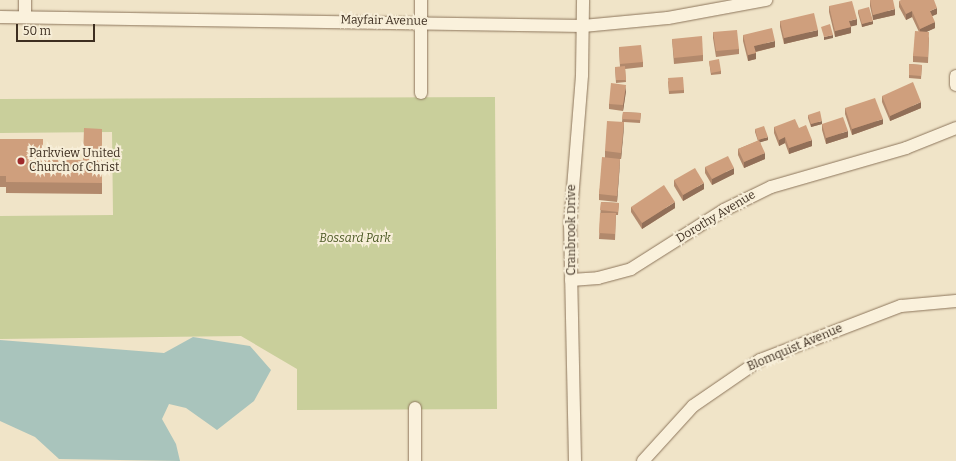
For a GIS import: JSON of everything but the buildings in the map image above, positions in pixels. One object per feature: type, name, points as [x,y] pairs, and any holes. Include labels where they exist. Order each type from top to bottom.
[{"type":"street","points":[[25,0],[25,16]]},
{"type":"street","points":[[421,0],[421,93]]},
{"type":"street","name":"Cranbrook Drive","points":[[575,461],[572,183],[580,104],[583,0]]},
{"type":"street","name":"Mayfair Avenue","points":[[0,17],[25,16],[421,21],[583,26],[668,18],[766,0]]},
{"type":"street","points":[[956,76],[956,85]]},
{"type":"street","name":"Dorothy Avenue","points":[[572,280],[598,278],[631,269],[724,210],[771,187],[906,148],[956,128]]},
{"type":"street","name":"Blomquist Avenue","points":[[643,461],[693,406],[760,360],[901,306],[956,301]]},
{"type":"street","points":[[415,408],[415,461]]},
{"type":"green space","name":"Bossard Park","points":[[495,97],[497,409],[297,410],[297,369],[241,336],[0,339],[0,216],[113,215],[112,132],[0,133],[0,99]]},
{"type":"water","points":[[193,337],[250,346],[271,370],[254,401],[217,430],[186,408],[169,404],[162,419],[176,444],[180,461],[59,459],[35,437],[0,421],[0,340],[164,353]]},
{"type":"place","name":"Parkview United Church of Christ","points":[[21,161]]}]
